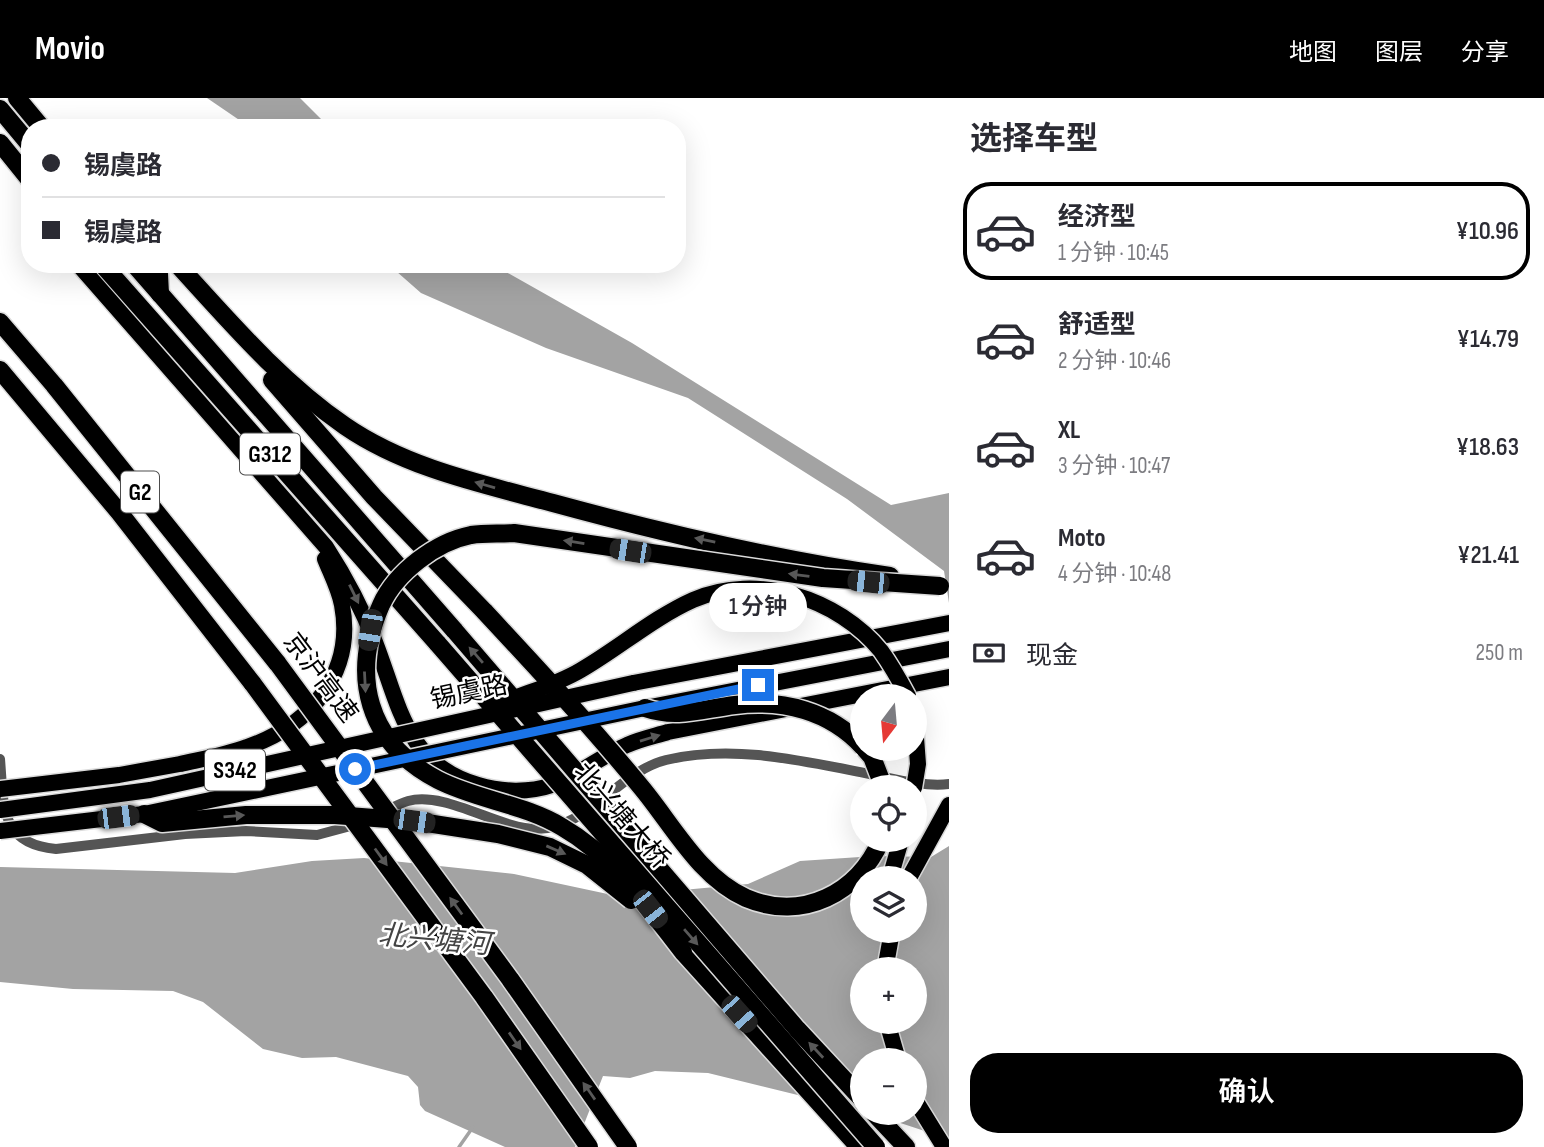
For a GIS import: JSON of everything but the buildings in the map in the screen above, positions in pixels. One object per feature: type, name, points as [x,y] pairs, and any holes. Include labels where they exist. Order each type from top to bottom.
[{"type":"highway","points":[[17,98],[34,119]]},
{"type":"highway","points":[[0,108],[21,134]]},
{"type":"highway","points":[[0,143],[21,169]]},
{"type":"highway","name":"北兴塘大桥","points":[[110,273],[876,1147]]},
{"type":"highway","name":"G312","points":[[142,273],[160,294]]},
{"type":"highway","points":[[158,273],[160,294]]},
{"type":"highway","points":[[185,273],[289,384],[346,427],[403,458],[479,483],[641,527],[945,587]]},
{"type":"highway","points":[[194,283],[236,339],[374,497],[485,612],[641,786],[705,868],[745,898],[771,905],[799,905],[825,899],[849,886],[871,863],[876,852]]},
{"type":"highway","name":"北兴塘大桥","points":[[160,294],[455,631],[797,1029],[850,1086]]},
{"type":"highway","name":"京沪高速","points":[[0,322],[54,384],[278,664],[510,979],[628,1147]]},
{"type":"highway","name":"G2","points":[[0,370],[119,512],[253,684],[484,997],[589,1147]]},
{"type":"highway","points":[[859,1147],[683,952],[601,852],[561,826],[531,812],[439,781],[410,763],[376,721],[366,696],[364,665],[370,630],[384,600],[410,568],[436,549],[470,536],[513,533],[823,578],[945,587]]},
{"type":"highway","points":[[645,708],[666,715],[738,704],[780,705],[823,715],[850,733]]},
{"type":"highway","points":[[144,814],[162,823],[246,815],[335,815],[414,821],[498,834],[550,847],[586,865],[622,892],[683,952]]},
{"type":"highway","points":[[885,1125],[906,1147]]},
{"type":"main road","points":[[86,273],[316,538],[327,547],[353,589],[376,644],[398,711],[415,743],[435,765],[459,780],[490,789],[520,790],[551,785],[627,745],[668,732],[941,679]]},
{"type":"main road","points":[[0,789],[109,777],[246,748],[274,736],[314,707],[327,689],[342,643],[343,614],[336,585],[316,538]]},
{"type":"main road","points":[[468,718],[579,672],[666,614],[696,599],[732,590],[765,590],[798,596],[831,609],[880,650],[901,684]]},
{"type":"main road","name":"锡虞路","points":[[0,810],[150,790],[690,671],[949,623]]},
{"type":"main road","name":"锡虞路","points":[[0,831],[144,814],[645,708],[949,649]]},
{"type":"main road","points":[[916,866],[949,805]]},
{"type":"main road","points":[[927,1119],[944,1147]]},
{"type":"street","points":[[0,759],[6,826],[17,839],[37,848],[56,849],[185,834],[246,831],[317,835],[346,830],[410,800],[435,801],[536,829],[556,826],[578,816],[639,771],[663,761],[704,752],[752,754],[904,781],[949,784]]},
{"type":"water","points":[[207,98],[300,98],[321,119],[238,119]]},
{"type":"water","points":[[398,273],[508,273],[632,343],[891,505],[949,493],[949,603],[944,571],[847,499],[688,398],[546,348],[421,293]]},
{"type":"water","name":"北兴塘河","points":[[949,846],[949,1139],[906,1125],[927,1125],[927,1048],[850,1048],[850,1108],[708,1073],[655,1071],[630,1078],[603,1076],[575,1147],[505,1147],[425,1111],[420,1105],[418,1087],[408,1076],[336,1057],[302,1058],[263,1049],[203,1002],[173,991],[73,989],[0,982],[0,867],[235,873],[312,861],[364,858],[514,874],[617,896],[748,884],[800,861],[875,856],[931,857]]},
{"type":"waterway","points":[[459,1147],[473,1127]]},
{"type":"route","points":[[355,769],[758,685]]}]
